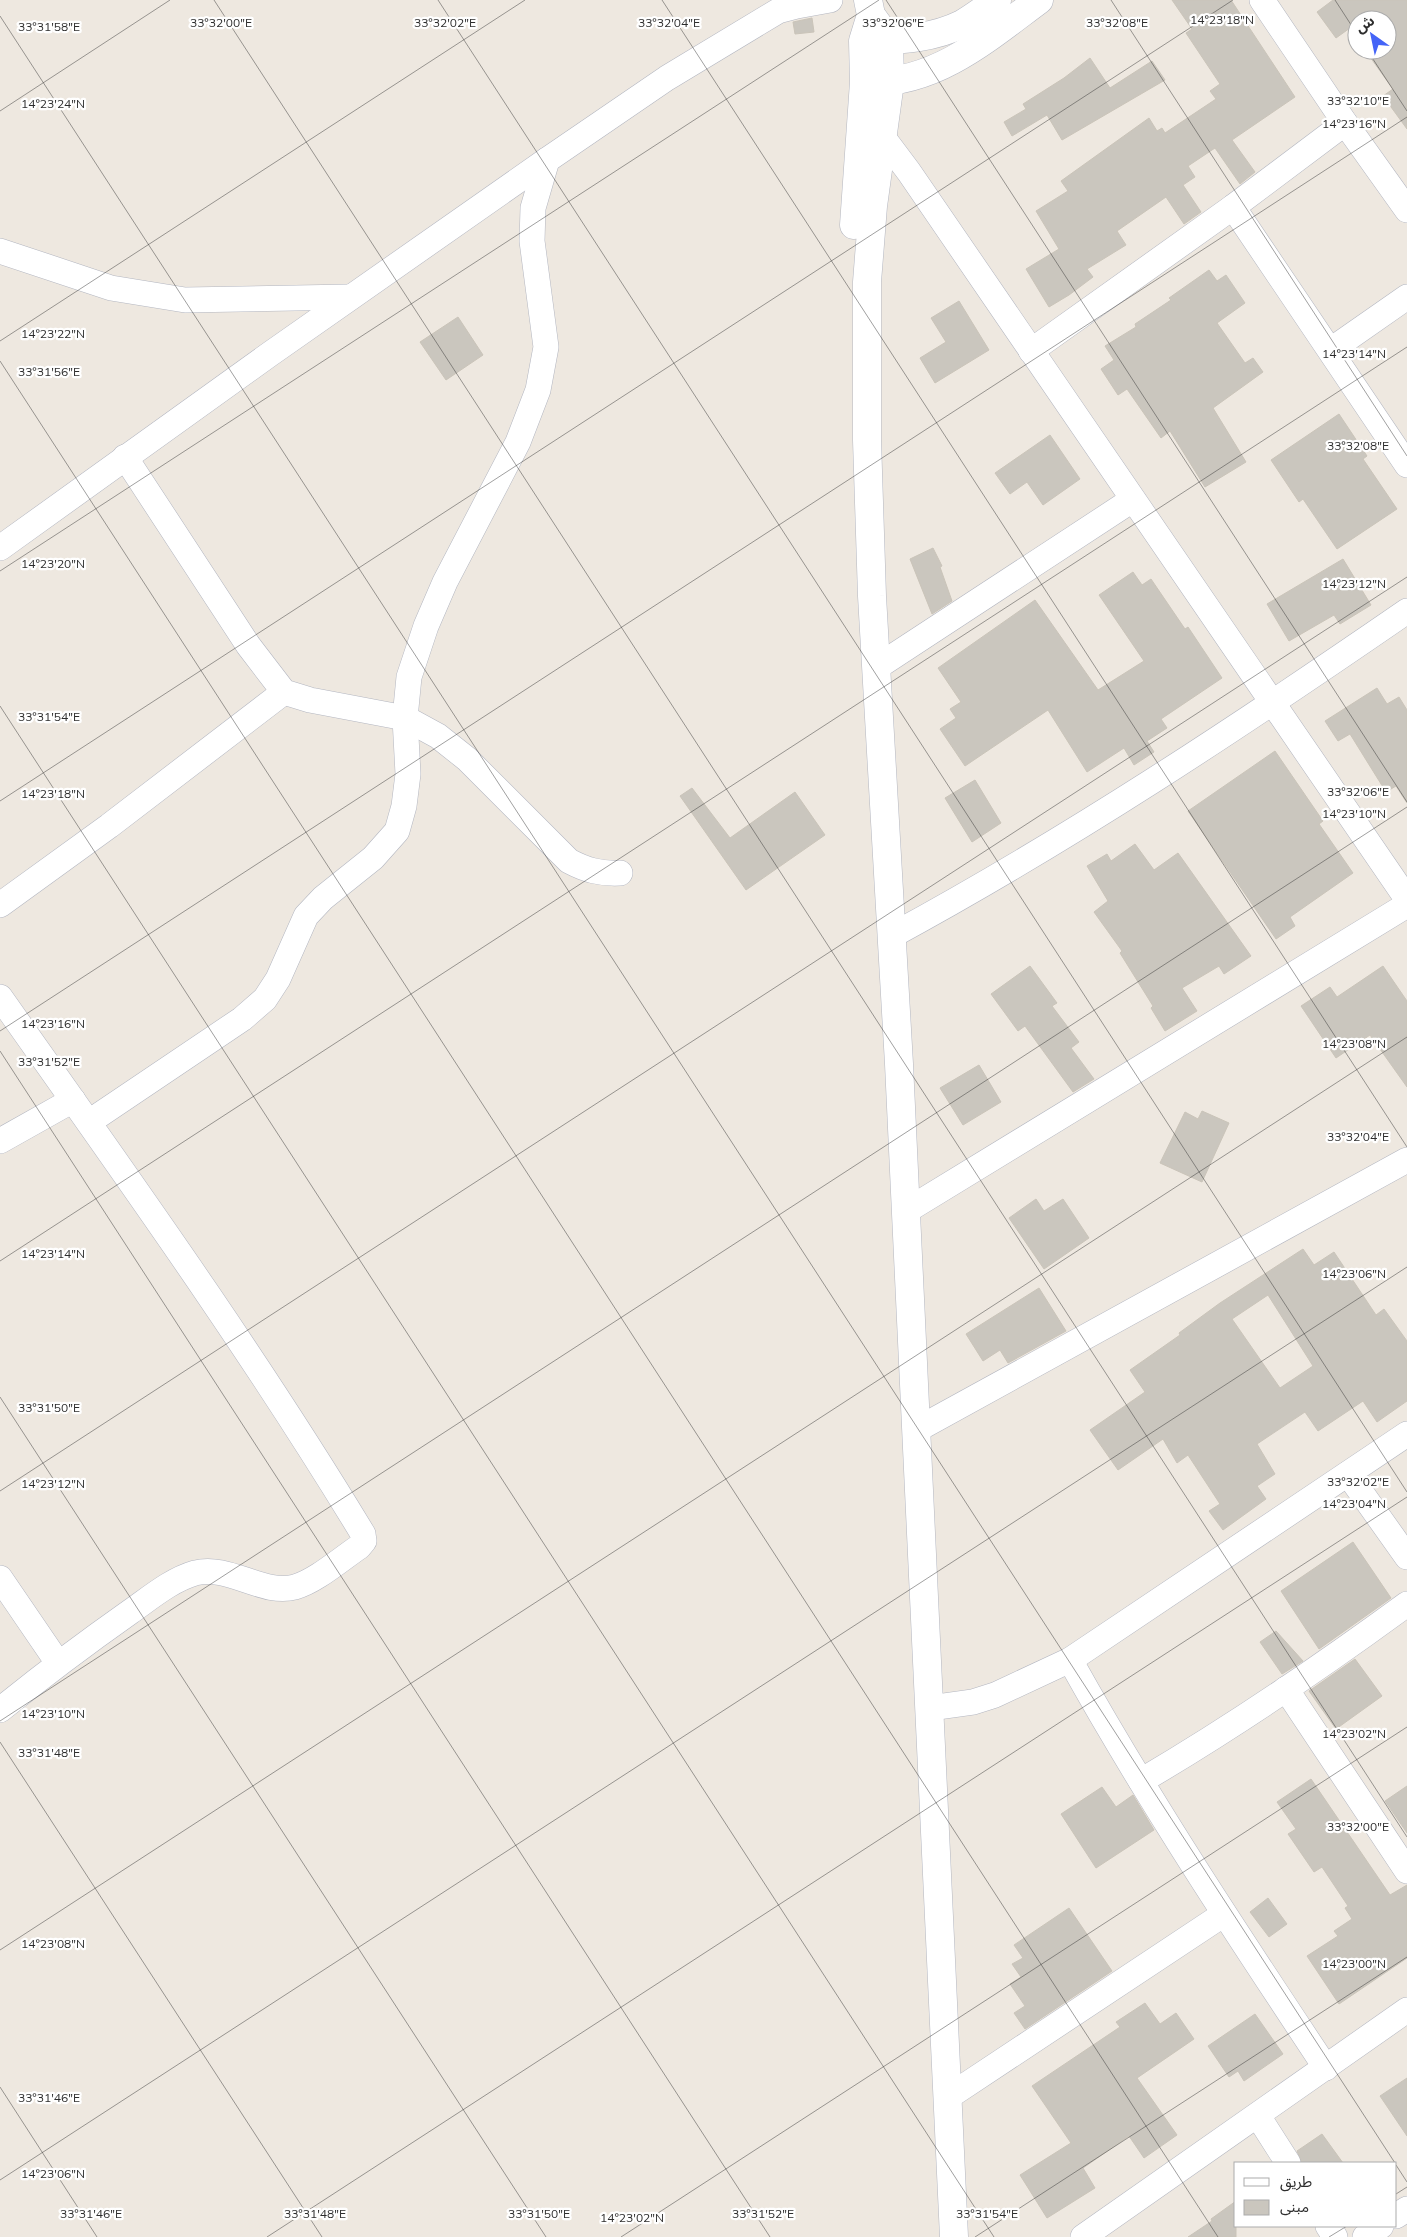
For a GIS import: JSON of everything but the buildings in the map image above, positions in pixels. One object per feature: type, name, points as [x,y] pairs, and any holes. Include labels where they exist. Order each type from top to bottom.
[{"type":"street","points":[[0,548],[350,297],[667,78],[778,11],[830,0]]},
{"type":"street","points":[[863,41],[890,40],[939,33],[962,23],[997,0]]},
{"type":"street","points":[[877,82],[911,78],[936,69],[969,51],[1039,0]]},
{"type":"street","points":[[1262,0],[1345,123],[1407,210]]},
{"type":"street","points":[[870,8],[890,40],[877,82],[852,285],[858,600],[887,1144],[912,1539],[930,1708],[954,2237]]},
{"type":"street","points":[[870,8],[863,41],[877,82]]},
{"type":"street","points":[[1031,351],[1233,207],[1345,123]]},
{"type":"street","points":[[871,131],[909,172],[1407,899]]},
{"type":"street","points":[[871,131],[873,206],[867,282],[867,440],[872,596],[916,1430],[912,1539],[916,1750],[937,2237]]},
{"type":"street","points":[[89,1122],[242,1019],[265,999],[278,979],[306,916],[323,898],[373,858],[397,832],[404,806],[408,774],[405,718],[409,677],[426,626],[445,582],[518,442],[538,390],[546,347],[532,241],[533,208],[547,160]]},
{"type":"street","points":[[1233,207],[1407,465]]},
{"type":"street","points":[[0,251],[111,288],[185,300],[350,297]]},
{"type":"street","points":[[1331,350],[1407,297]]},
{"type":"street","points":[[125,457],[248,645],[284,692],[310,700],[405,718],[438,736],[467,759],[568,861],[594,872],[604,874],[620,873]]},
{"type":"street","points":[[877,667],[1132,500]]},
{"type":"street","points":[[891,936],[1063,837],[1273,703],[1407,611]]},
{"type":"street","points":[[0,905],[109,826],[284,692]]},
{"type":"street","points":[[906,1212],[1407,905]]},
{"type":"street","points":[[0,997],[89,1122],[313,1452],[363,1534],[364,1541],[359,1547],[307,1581],[294,1587],[279,1589],[220,1572],[196,1573],[172,1583],[58,1663],[0,1710]]},
{"type":"street","points":[[0,1141],[73,1100]]},
{"type":"street","points":[[916,1430],[1407,1160]]},
{"type":"street","points":[[930,1708],[973,1702],[995,1695],[1070,1660],[1407,1434]]},
{"type":"street","points":[[1348,1474],[1407,1557]]},
{"type":"street","points":[[0,1578],[58,1663]]},
{"type":"street","points":[[1141,1781],[1210,1741],[1407,1604]]},
{"type":"street","points":[[1070,1660],[1141,1781],[1224,1914],[1326,2068]]},
{"type":"street","points":[[1286,1689],[1407,1871]]},
{"type":"street","points":[[948,2097],[1224,1914]]},
{"type":"street","points":[[1083,2237],[1407,2010]]},
{"type":"street","points":[[1258,2116],[1287,2162]]},
{"type":"street","points":[[1365,2237],[1380,2227]]}]
